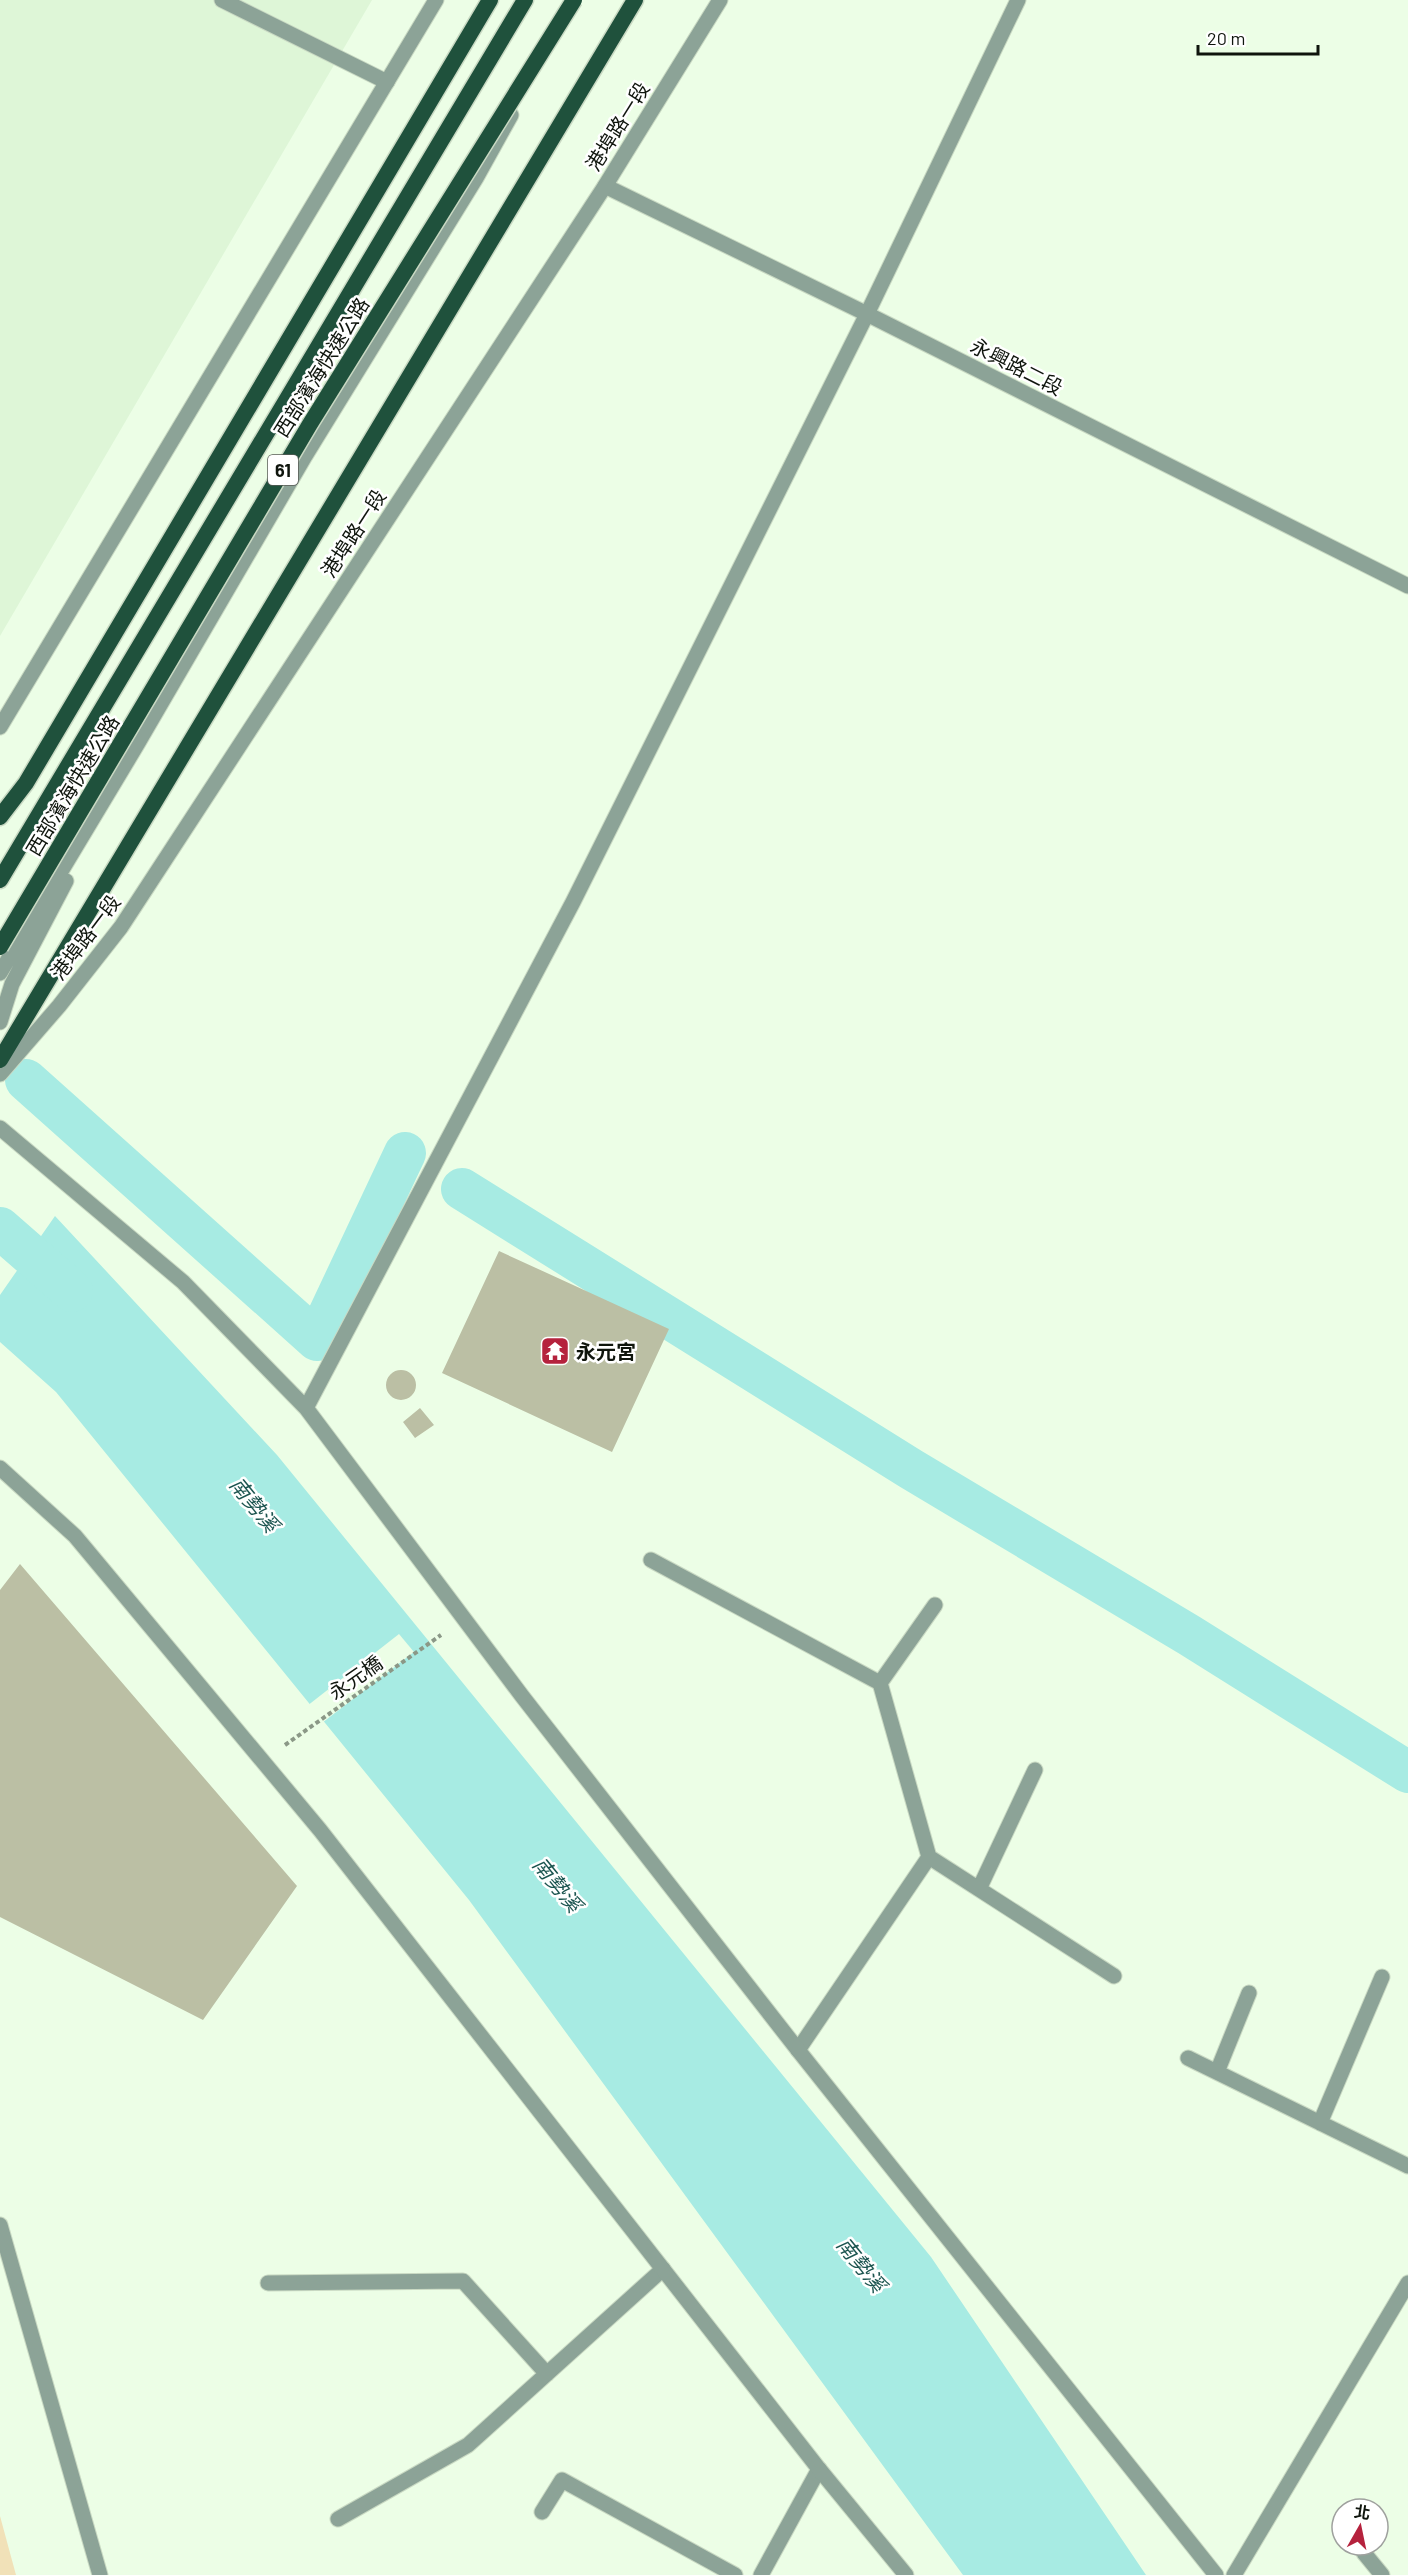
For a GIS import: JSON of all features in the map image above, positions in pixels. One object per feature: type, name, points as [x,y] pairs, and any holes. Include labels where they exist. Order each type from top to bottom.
[{"type":"highway","points":[[0,818],[27,783],[490,0]]},
{"type":"highway","name":"西部濱海快速公路","points":[[0,880],[525,0]]},
{"type":"highway","name":"西部濱海快速公路","points":[[0,946],[310,424],[574,0]]},
{"type":"highway","points":[[0,1060],[635,0]]},
{"type":"street","points":[[222,0],[387,82]]},
{"type":"street","points":[[0,727],[436,0]]},
{"type":"street","name":"港埠路一段","points":[[0,973],[138,743],[305,456],[477,178],[574,0]]},
{"type":"street","name":"港埠路一段","points":[[0,1074],[59,1006],[121,927],[605,186],[720,0]]},
{"type":"street","points":[[306,1408],[573,902],[867,314],[1018,0]]},
{"type":"street","name":"永興路二段","points":[[605,186],[867,314],[1408,586]]},
{"type":"street","name":"港埠路一段","points":[[0,1022],[12,984],[138,743]]},
{"type":"street","points":[[0,1128],[183,1282],[306,1408],[798,2050],[1216,2575]]},
{"type":"street","points":[[0,1468],[75,1536],[320,1830],[819,2469],[906,2575]]},
{"type":"street","points":[[651,1560],[880,1683],[929,1857],[1114,1976]]},
{"type":"street","points":[[880,1683],[935,1605]]},
{"type":"street","points":[[979,1889],[1035,1770]]},
{"type":"street","points":[[798,2050],[929,1857]]},
{"type":"street","points":[[1320,2123],[1382,1977]]},
{"type":"street","points":[[1217,2072],[1249,1993]]},
{"type":"street","points":[[1188,2058],[1408,2166]]},
{"type":"street","points":[[0,2225],[100,2575]]},
{"type":"street","points":[[338,2519],[468,2445],[663,2270]]},
{"type":"street","points":[[268,2283],[463,2281],[547,2374]]},
{"type":"street","points":[[1234,2575],[1408,2283]]},
{"type":"street","points":[[761,2575],[819,2469]]},
{"type":"street","points":[[542,2512],[562,2480],[735,2575]]},
{"type":"street","points":[[1367,2557],[1382,2575]]},
{"type":"path","name":"永元橋","points":[[263,1761],[465,1618]]},
{"type":"shaded area","points":[[0,0],[372,0],[0,636]]},
{"type":"shaded area","points":[[0,2516],[16,2575],[0,2575]]},
{"type":"water","points":[[55,1216],[277,1455],[931,2257],[1146,2575],[963,2575],[469,1900],[56,1392],[0,1342],[0,1295]]},
{"type":"pier","points":[[399,1634],[414,1652],[322,1723],[307,1706]]},
{"type":"building","name":"永元宮","points":[[499,1251],[669,1329],[612,1452],[442,1373]]},
{"type":"building","points":[[401,1370],[407,1371],[415,1379],[415,1391],[407,1399],[401,1400],[395,1399],[387,1391],[386,1385],[387,1379],[395,1371]]},
{"type":"building","points":[[420,1408],[434,1425],[415,1438],[403,1422]]},
{"type":"building","points":[[20,1564],[297,1886],[203,2020],[0,1917],[0,1590]]},
{"type":"waterway","points":[[26,1080],[317,1340],[405,1153]]},
{"type":"waterway","points":[[462,1189],[911,1469],[1189,1635],[1408,1772]]},
{"type":"waterway","name":"南勢溪","points":[[0,1228],[72,1291]]},
{"type":"place","name":"永元宮","points":[[555,1351]]}]
